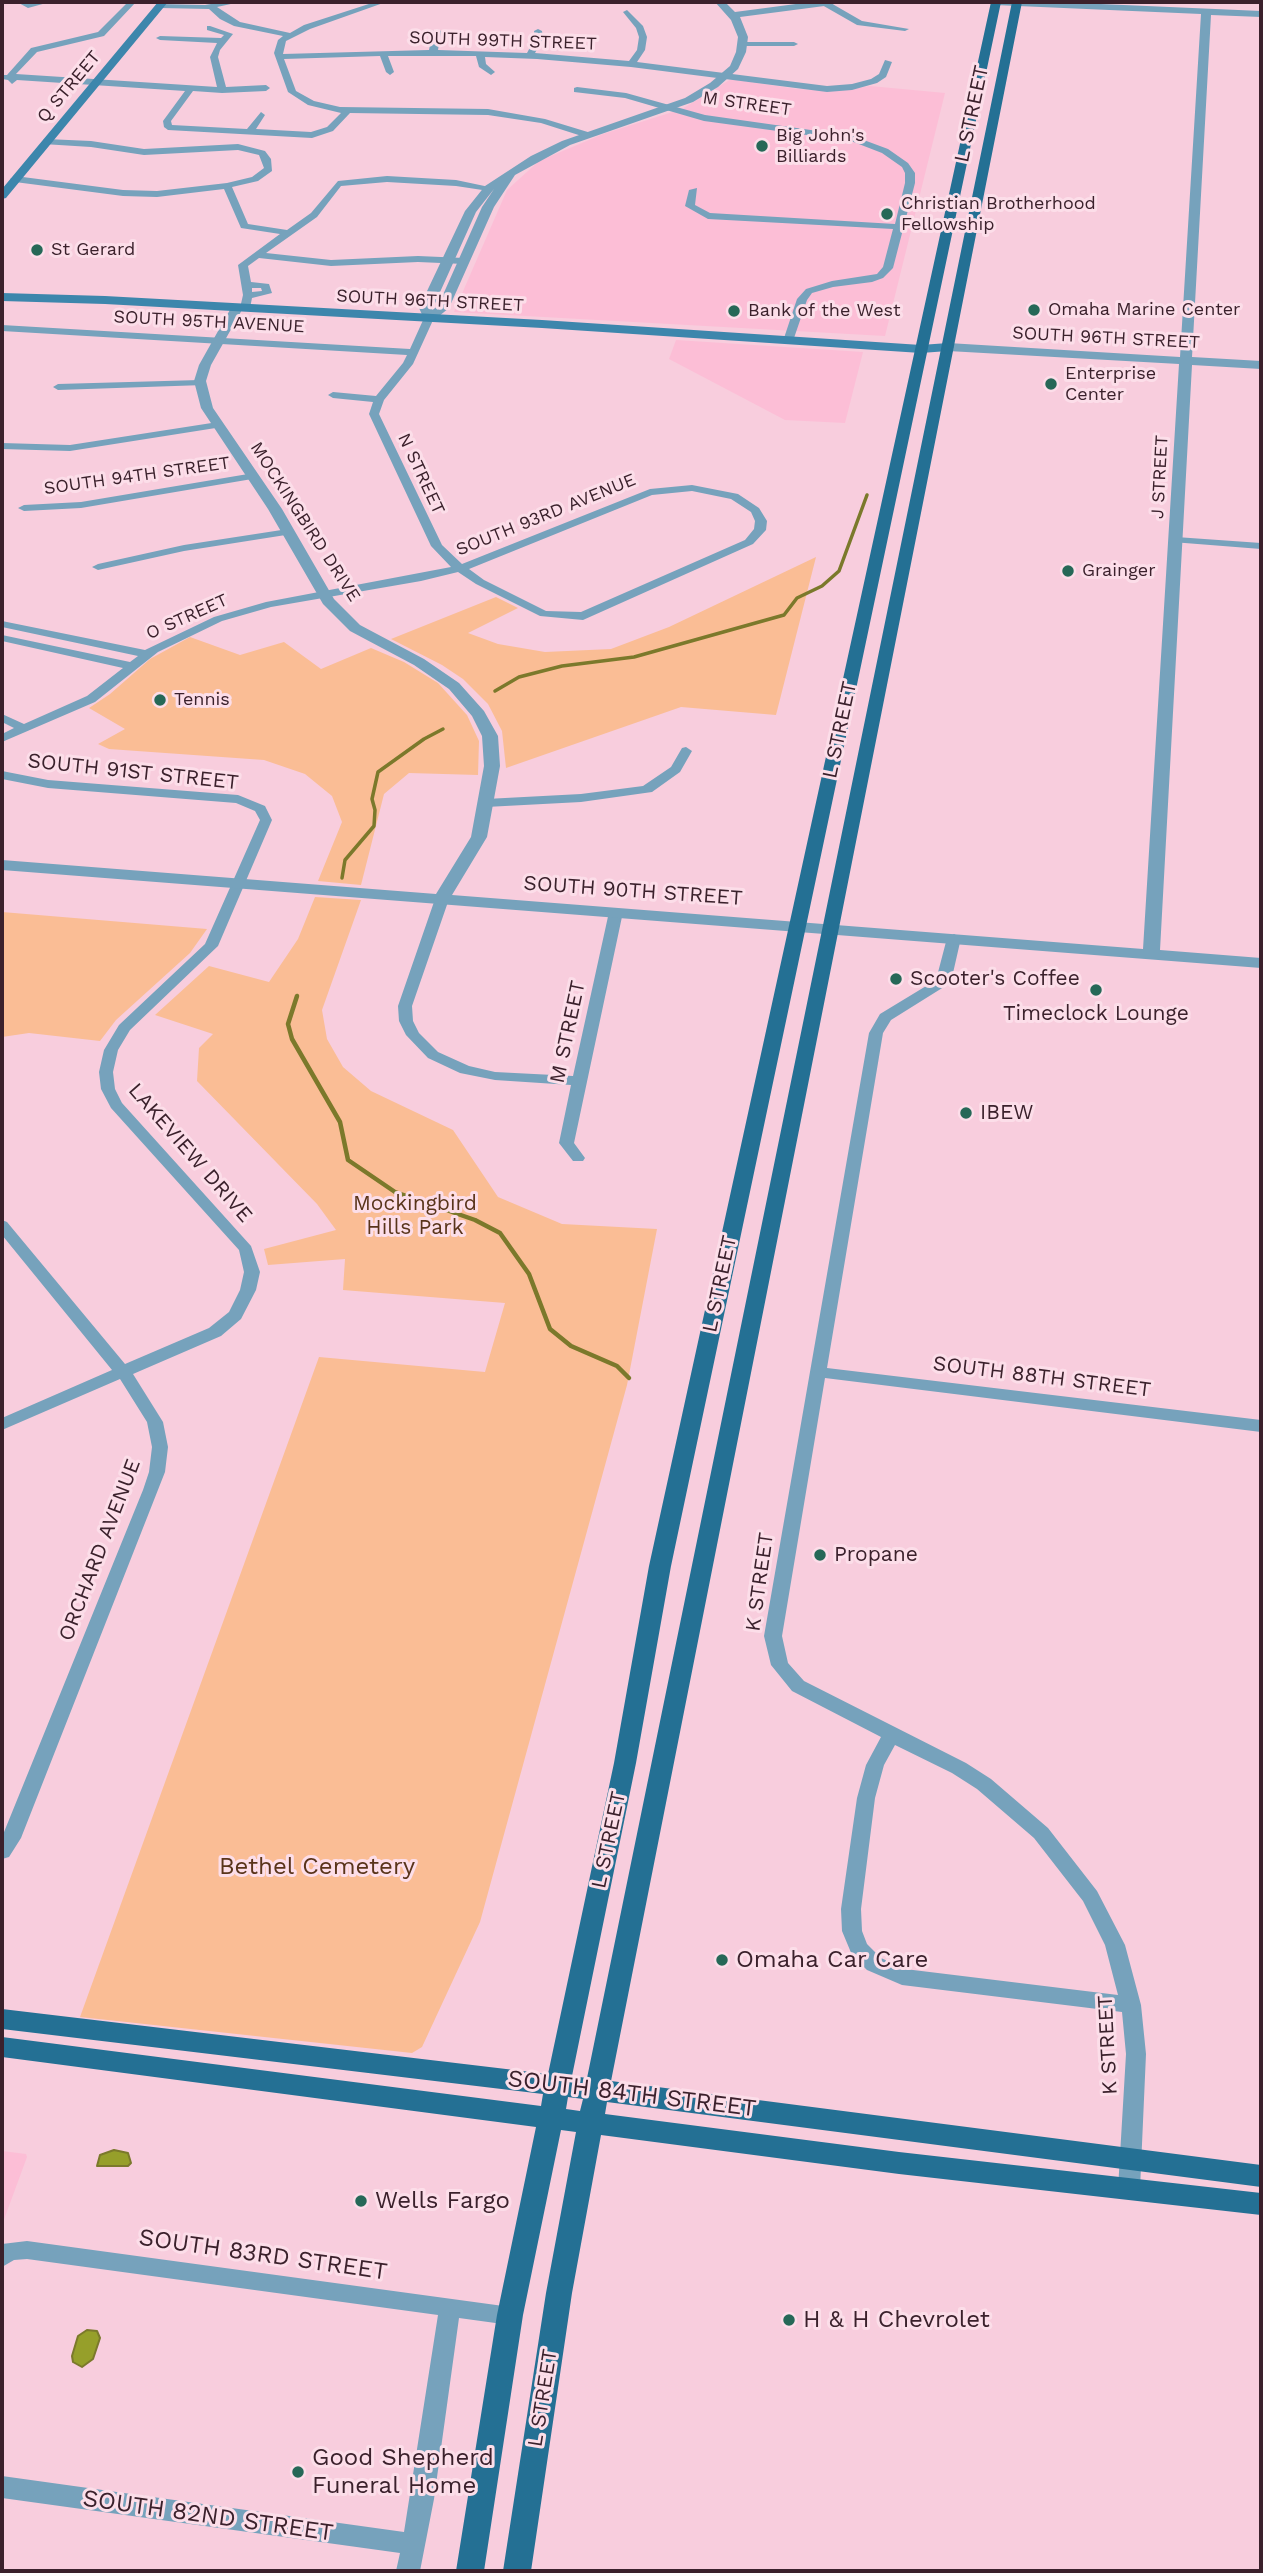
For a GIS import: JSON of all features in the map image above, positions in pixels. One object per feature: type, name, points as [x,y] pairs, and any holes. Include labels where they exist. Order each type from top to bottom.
[{"type":"main road","name":"L STREET","points":[[470,2571],[510,2315],[622,1776],[678,1479],[995,2]]},
{"type":"main road","name":"L STREET","points":[[517,2571],[559,2293],[597,2090],[1017,2]]},
{"type":"main road","name":"Q STREET","points":[[2,196],[162,4]]},
{"type":"main road","name":"SOUTH 96TH STREET","points":[[2,292],[66,296],[69,299]]},
{"type":"main road","name":"SOUTH 96TH STREET","points":[[2,297],[243,304],[429,318],[948,347]]},
{"type":"main road","name":"SOUTH 84TH STREET","points":[[2,2019],[556,2084],[1132,2157],[1261,2176]]},
{"type":"main road","name":"SOUTH 84TH STREET","points":[[2,2047],[591,2125],[1261,2204]]},
{"type":"street","points":[[21,2],[28,6],[46,2]]},
{"type":"street","points":[[9,81],[13,71],[33,50],[101,34],[132,2]]},
{"type":"street","points":[[162,4],[211,6],[236,2]]},
{"type":"street","points":[[383,2],[289,35],[279,46],[279,57],[292,92],[314,104],[348,110],[488,112],[542,121],[588,135]]},
{"type":"street","points":[[429,318],[425,307],[471,211],[489,188],[545,153],[588,135],[670,109],[701,94],[725,76],[737,62],[743,44],[740,28],[733,15],[720,2]]},
{"type":"street","points":[[733,15],[829,2],[860,23],[905,29]]},
{"type":"street","points":[[995,2],[1207,7],[1261,15]]},
{"type":"street","points":[[211,6],[223,17],[237,24],[289,35]]},
{"type":"street","name":"J STREET","points":[[1151,954],[1207,7]]},
{"type":"street","points":[[627,12],[640,27],[643,37],[641,50],[631,64]]},
{"type":"street","points":[[210,27],[229,34],[214,58],[222,90]]},
{"type":"street","points":[[530,55],[539,38],[538,30]]},
{"type":"street","points":[[433,52],[437,31]]},
{"type":"street","points":[[160,38],[224,41]]},
{"type":"street","points":[[743,44],[794,44]]},
{"type":"street","name":"SOUTH 99TH STREET","points":[[279,57],[433,52],[530,55],[631,64],[811,88],[842,88],[877,79],[887,69],[888,62]]},
{"type":"street","points":[[383,53],[390,72]]},
{"type":"street","points":[[480,53],[482,65],[491,72]]},
{"type":"street","points":[[2,77],[9,81],[126,88],[266,88]]},
{"type":"street","points":[[191,88],[167,121],[168,127],[309,135],[326,132],[340,121],[348,110]]},
{"type":"street","points":[[577,90],[601,91],[670,109]]},
{"type":"street","name":"M STREET","points":[[670,109],[704,118],[843,137],[885,151],[905,165],[911,177],[885,272],[869,280],[832,284],[809,291],[802,299],[789,338]]},
{"type":"street","points":[[250,131],[261,115]]},
{"type":"street","points":[[15,179],[145,194],[227,187],[255,179],[269,169],[267,159],[262,153],[238,147],[148,152],[46,142]]},
{"type":"street","points":[[333,395],[379,399],[404,370],[429,318],[443,308],[488,207],[510,174]]},
{"type":"street","points":[[58,387],[200,383],[205,365],[218,340],[243,304],[243,265],[314,215],[338,184],[405,180],[489,188]]},
{"type":"street","points":[[227,187],[246,226],[289,233]]},
{"type":"street","points":[[694,190],[690,206],[708,216],[899,227]]},
{"type":"street","points":[[257,255],[331,263],[464,261]]},
{"type":"street","points":[[243,304],[267,293],[266,286],[245,284]]},
{"type":"street","name":"SOUTH 95TH AVENUE","points":[[2,328],[414,352]]},
{"type":"street","name":"SOUTH 96TH STREET","points":[[948,347],[1261,365]]},
{"type":"street","name":"MOCKINGBIRD DRIVE","points":[[200,383],[204,401],[218,425],[254,476],[323,593],[355,628],[433,670],[471,703],[485,725],[492,746],[492,766],[477,845],[454,876],[442,899]]},
{"type":"street","name":"N STREET","points":[[379,399],[374,410],[375,418],[425,525],[442,553],[480,582],[540,612],[573,617]]},
{"type":"street","points":[[2,446],[70,448],[218,425]]},
{"type":"street","name":"SOUTH 94TH STREET","points":[[24,508],[81,505],[254,476]]},
{"type":"street","name":"SOUTH 93RD AVENUE","points":[[323,593],[460,568],[507,553],[650,492],[699,489],[741,499],[755,510],[761,521],[760,530],[748,542],[594,613],[573,617]]},
{"type":"street","points":[[98,567],[184,548],[288,532]]},
{"type":"street","points":[[1176,540],[1261,546]]},
{"type":"street","name":"O STREET","points":[[2,738],[91,699],[147,654],[218,620],[270,604],[323,593]]},
{"type":"street","points":[[2,624],[147,654]]},
{"type":"street","points":[[2,638],[132,666]]},
{"type":"street","points":[[2,719],[24,728]]},
{"type":"street","points":[[486,803],[581,798],[647,789],[676,769],[686,751]]},
{"type":"street","name":"SOUTH 91ST STREET","points":[[2,775],[48,784],[223,797],[246,802],[260,809]]},
{"type":"street","name":"LAKEVIEW DRIVE","points":[[2,1424],[196,1342],[222,1327],[240,1309],[251,1282],[252,1272],[246,1249],[116,1105],[108,1089],[106,1072],[111,1050],[124,1028],[211,946],[266,825],[260,809]]},
{"type":"street","name":"SOUTH 90TH STREET","points":[[2,865],[1261,963]]},
{"type":"street","points":[[442,899],[405,1006],[406,1021],[413,1035],[433,1055],[466,1070],[495,1076],[579,1081]]},
{"type":"street","name":"M STREET","points":[[578,1158],[566,1143],[616,912]]},
{"type":"street","name":"K STREET","points":[[954,938],[942,982],[885,1017],[876,1033],[773,1628],[775,1646],[780,1665],[799,1686],[984,1784],[1022,1815],[1050,1843],[1075,1875],[1103,1919],[1119,1958],[1131,2005],[1136,2054],[1129,2189]]},
{"type":"street","name":"ORCHARD AVENUE","points":[[4,1231],[136,1388],[155,1422],[160,1447],[157,1472],[4,1849]]},
{"type":"street","name":"SOUTH 88TH STREET","points":[[818,1372],[1261,1426]]},
{"type":"street","points":[[892,1734],[875,1765],[868,1789],[851,1909],[855,1942],[870,1961],[891,1973],[914,1980],[1131,2005]]},
{"type":"street","name":"SOUTH 83RD STREET","points":[[5,2255],[27,2250],[510,2315]]},
{"type":"street","points":[[408,2571],[450,2307]]},
{"type":"street","name":"SOUTH 82ND STREET","points":[[2,2487],[414,2544]]},
{"type":"shaded area","points":[[731,79],[797,89],[838,91],[870,86],[945,93],[885,336],[454,312],[507,190],[539,161],[603,134],[682,109]]},
{"type":"shaded area","points":[[676,340],[863,352],[845,423],[785,420],[669,359]]},
{"type":"shaded area","points":[[114,2150],[128,2153],[131,2163],[128,2166],[97,2166],[100,2155]]},
{"type":"shaded area","points":[[2,2151],[26,2154],[27,2157],[2,2225]]},
{"type":"shaded area","points":[[87,2330],[97,2331],[100,2338],[93,2359],[82,2367],[73,2362],[72,2356],[78,2336]]},
{"type":"green space","points":[[816,557],[776,715],[681,707],[506,768],[502,731],[488,704],[463,679],[391,639],[496,597],[518,608],[468,633],[498,644],[545,652],[611,649],[669,627]]},
{"type":"green space","points":[[190,637],[240,655],[284,642],[321,669],[371,648],[404,662],[438,683],[467,715],[479,741],[478,775],[409,773],[384,794],[361,885],[318,881],[342,822],[332,796],[305,774],[264,760],[109,749],[98,744],[125,729],[89,708],[110,694],[150,659]]},
{"type":"green space","name":"Bethel Cemetery","points":[[315,897],[361,900],[322,1010],[327,1039],[343,1067],[371,1091],[453,1130],[498,1197],[562,1224],[657,1229],[627,1385],[480,1922],[422,2047],[412,2053],[80,2017],[319,1357],[485,1372],[505,1303],[343,1290],[345,1259],[268,1265],[264,1249],[336,1230],[317,1204],[197,1081],[199,1048],[213,1034],[155,1015],[209,966],[269,982],[298,939]]},
{"type":"green space","points":[[2,912],[207,929],[190,953],[116,1020],[100,1041],[29,1033],[2,1037]]},
{"type":"waterway","points":[[495,691],[519,677],[562,666],[634,657],[784,615],[797,598],[822,586],[839,571],[867,495]]},
{"type":"waterway","points":[[342,878],[345,860],[374,826],[375,810],[372,799],[378,772],[424,739],[443,729]]},
{"type":"waterway","points":[[297,996],[288,1024],[292,1039],[340,1122],[348,1160],[395,1192],[475,1220],[500,1233],[529,1274],[550,1329],[571,1346],[617,1366],[629,1378]]},
{"type":"place","name":"Big John's Billiards","points":[[762,146]]},
{"type":"place","name":"Christian Brotherhood Fellowship","points":[[887,214]]},
{"type":"place","name":"St Gerard","points":[[37,250]]},
{"type":"place","name":"Omaha Marine Center","points":[[1034,310]]},
{"type":"place","name":"Bank of the West","points":[[734,311]]},
{"type":"place","name":"Enterprise Center","points":[[1051,384]]},
{"type":"place","name":"Grainger","points":[[1068,571]]},
{"type":"place","name":"Tennis","points":[[160,700]]},
{"type":"place","name":"Scooter's Coffee","points":[[896,979]]},
{"type":"place","name":"Timeclock Lounge","points":[[1096,990]]},
{"type":"place","name":"IBEW","points":[[966,1113]]},
{"type":"place","name":"Propane","points":[[820,1555]]},
{"type":"place","name":"Omaha Car Care","points":[[722,1960]]},
{"type":"place","name":"Wells Fargo","points":[[361,2201]]},
{"type":"place","name":"H & H Chevrolet","points":[[789,2320]]},
{"type":"place","name":"Good Shepherd Funeral Home","points":[[298,2472]]},
{"type":"park label","name":"Mockingbird Hills Park","points":[[415,1216]]}]
